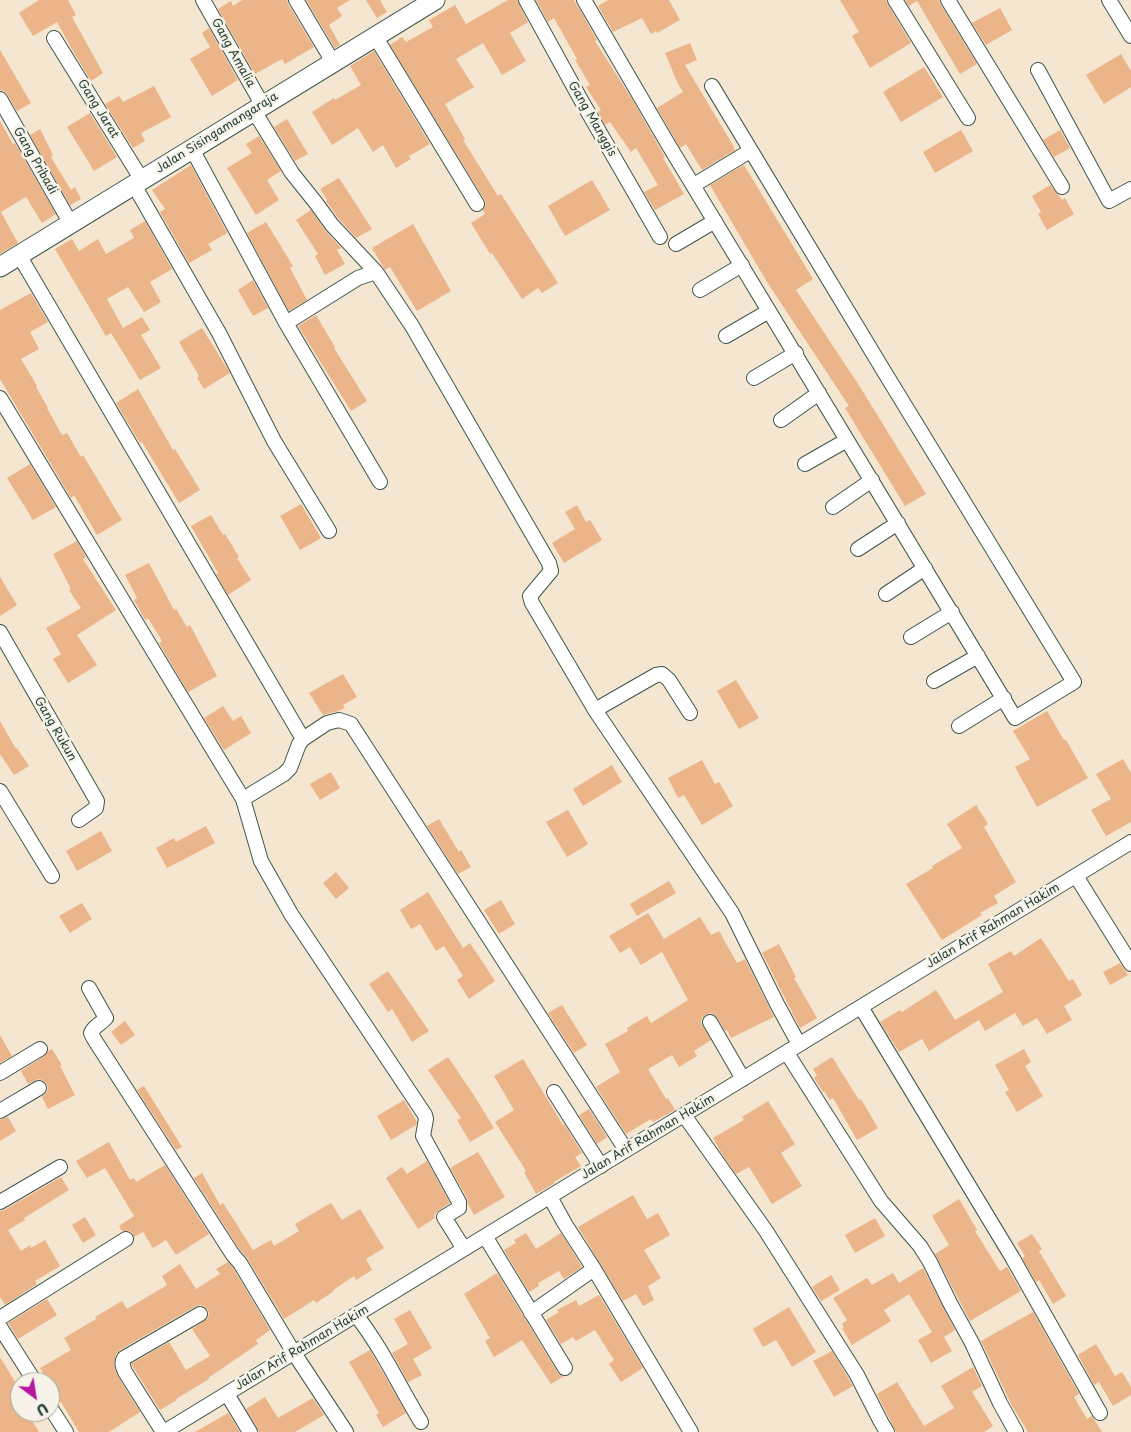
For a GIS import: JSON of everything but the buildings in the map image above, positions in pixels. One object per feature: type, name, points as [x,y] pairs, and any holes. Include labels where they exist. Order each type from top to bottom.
[{"type":"street","name":"Gang Amalia","points":[[204,0],[292,173],[332,225],[376,272],[412,326],[549,564],[551,571],[530,596],[532,603],[595,710]]},
{"type":"street","points":[[296,0],[333,62]]},
{"type":"street","name":"Gang Manggis","points":[[526,0],[660,237]]},
{"type":"street","points":[[584,0],[668,144],[1016,718],[1074,682],[712,86]]},
{"type":"street","points":[[894,0],[968,118]]},
{"type":"street","points":[[948,0],[1062,187]]},
{"type":"street","points":[[1109,0],[1131,36]]},
{"type":"street","name":"Jalan Sisingamangaraja","points":[[0,267],[427,2]]},
{"type":"street","points":[[375,36],[477,204]]},
{"type":"street","name":"Gang Jarat","points":[[54,38],[138,182],[219,332],[274,441],[329,531]]},
{"type":"street","points":[[1038,70],[1110,201],[1131,189]]},
{"type":"street","name":"Gang Pribadi","points":[[0,99],[71,224]]},
{"type":"street","points":[[192,149],[286,323],[380,482]]},
{"type":"street","points":[[694,185],[750,150]]},
{"type":"street","points":[[676,244],[715,221]]},
{"type":"street","points":[[19,255],[303,739]]},
{"type":"street","points":[[700,290],[742,265]]},
{"type":"street","points":[[286,323],[358,278],[376,272]]},
{"type":"street","points":[[726,336],[769,310]]},
{"type":"street","points":[[754,378],[796,354]]},
{"type":"street","points":[[781,420],[819,393]]},
{"type":"street","points":[[0,398],[243,799],[261,861],[291,914],[425,1115],[423,1136],[459,1202],[459,1208],[444,1217],[464,1249]]},
{"type":"street","points":[[804,464],[847,440]]},
{"type":"street","points":[[833,507],[872,480]]},
{"type":"street","points":[[858,549],[898,523]]},
{"type":"street","points":[[886,594],[925,568]]},
{"type":"street","points":[[911,636],[952,612]]},
{"type":"street","name":"Gang Rukun","points":[[0,632],[97,801],[96,808],[79,820]]},
{"type":"street","points":[[934,681],[978,656]]},
{"type":"street","points":[[690,713],[669,680],[662,674],[656,675],[595,710],[732,913],[794,1037],[800,1044]]},
{"type":"street","points":[[959,726],[1004,698]]},
{"type":"street","points":[[243,799],[284,774],[290,768],[299,744],[303,739],[327,723],[339,720],[351,724],[626,1150]]},
{"type":"street","points":[[0,791],[52,876]]},
{"type":"street","name":"Jalan Arif Rahman Hakim","points":[[164,1432],[1131,842]]},
{"type":"street","points":[[1076,876],[1131,964]]},
{"type":"street","points":[[89,988],[106,1018],[93,1028],[90,1033],[233,1255],[240,1262],[294,1353],[346,1432]]},
{"type":"street","points":[[861,1007],[1012,1257],[1100,1413]]},
{"type":"street","points":[[710,1022],[743,1079]]},
{"type":"street","points":[[0,1073],[40,1050]]},
{"type":"street","points":[[787,1053],[881,1201],[920,1246],[930,1262],[1000,1404],[1016,1432]]},
{"type":"street","points":[[0,1111],[39,1088]]},
{"type":"street","points":[[554,1092],[601,1166]]},
{"type":"street","points":[[684,1115],[766,1231],[857,1375],[887,1432]]},
{"type":"street","points":[[0,1202],[60,1167]]},
{"type":"street","points":[[550,1196],[691,1432]]},
{"type":"street","points":[[485,1236],[565,1368]]},
{"type":"street","points":[[0,1318],[126,1239]]},
{"type":"street","points":[[531,1313],[594,1269]]},
{"type":"street","points":[[164,1432],[125,1372],[122,1361],[124,1358],[200,1314]]},
{"type":"street","points":[[356,1315],[372,1335],[421,1422]]},
{"type":"street","points":[[0,1327],[29,1372]]},
{"type":"street","points":[[228,1394],[250,1432]]}]
